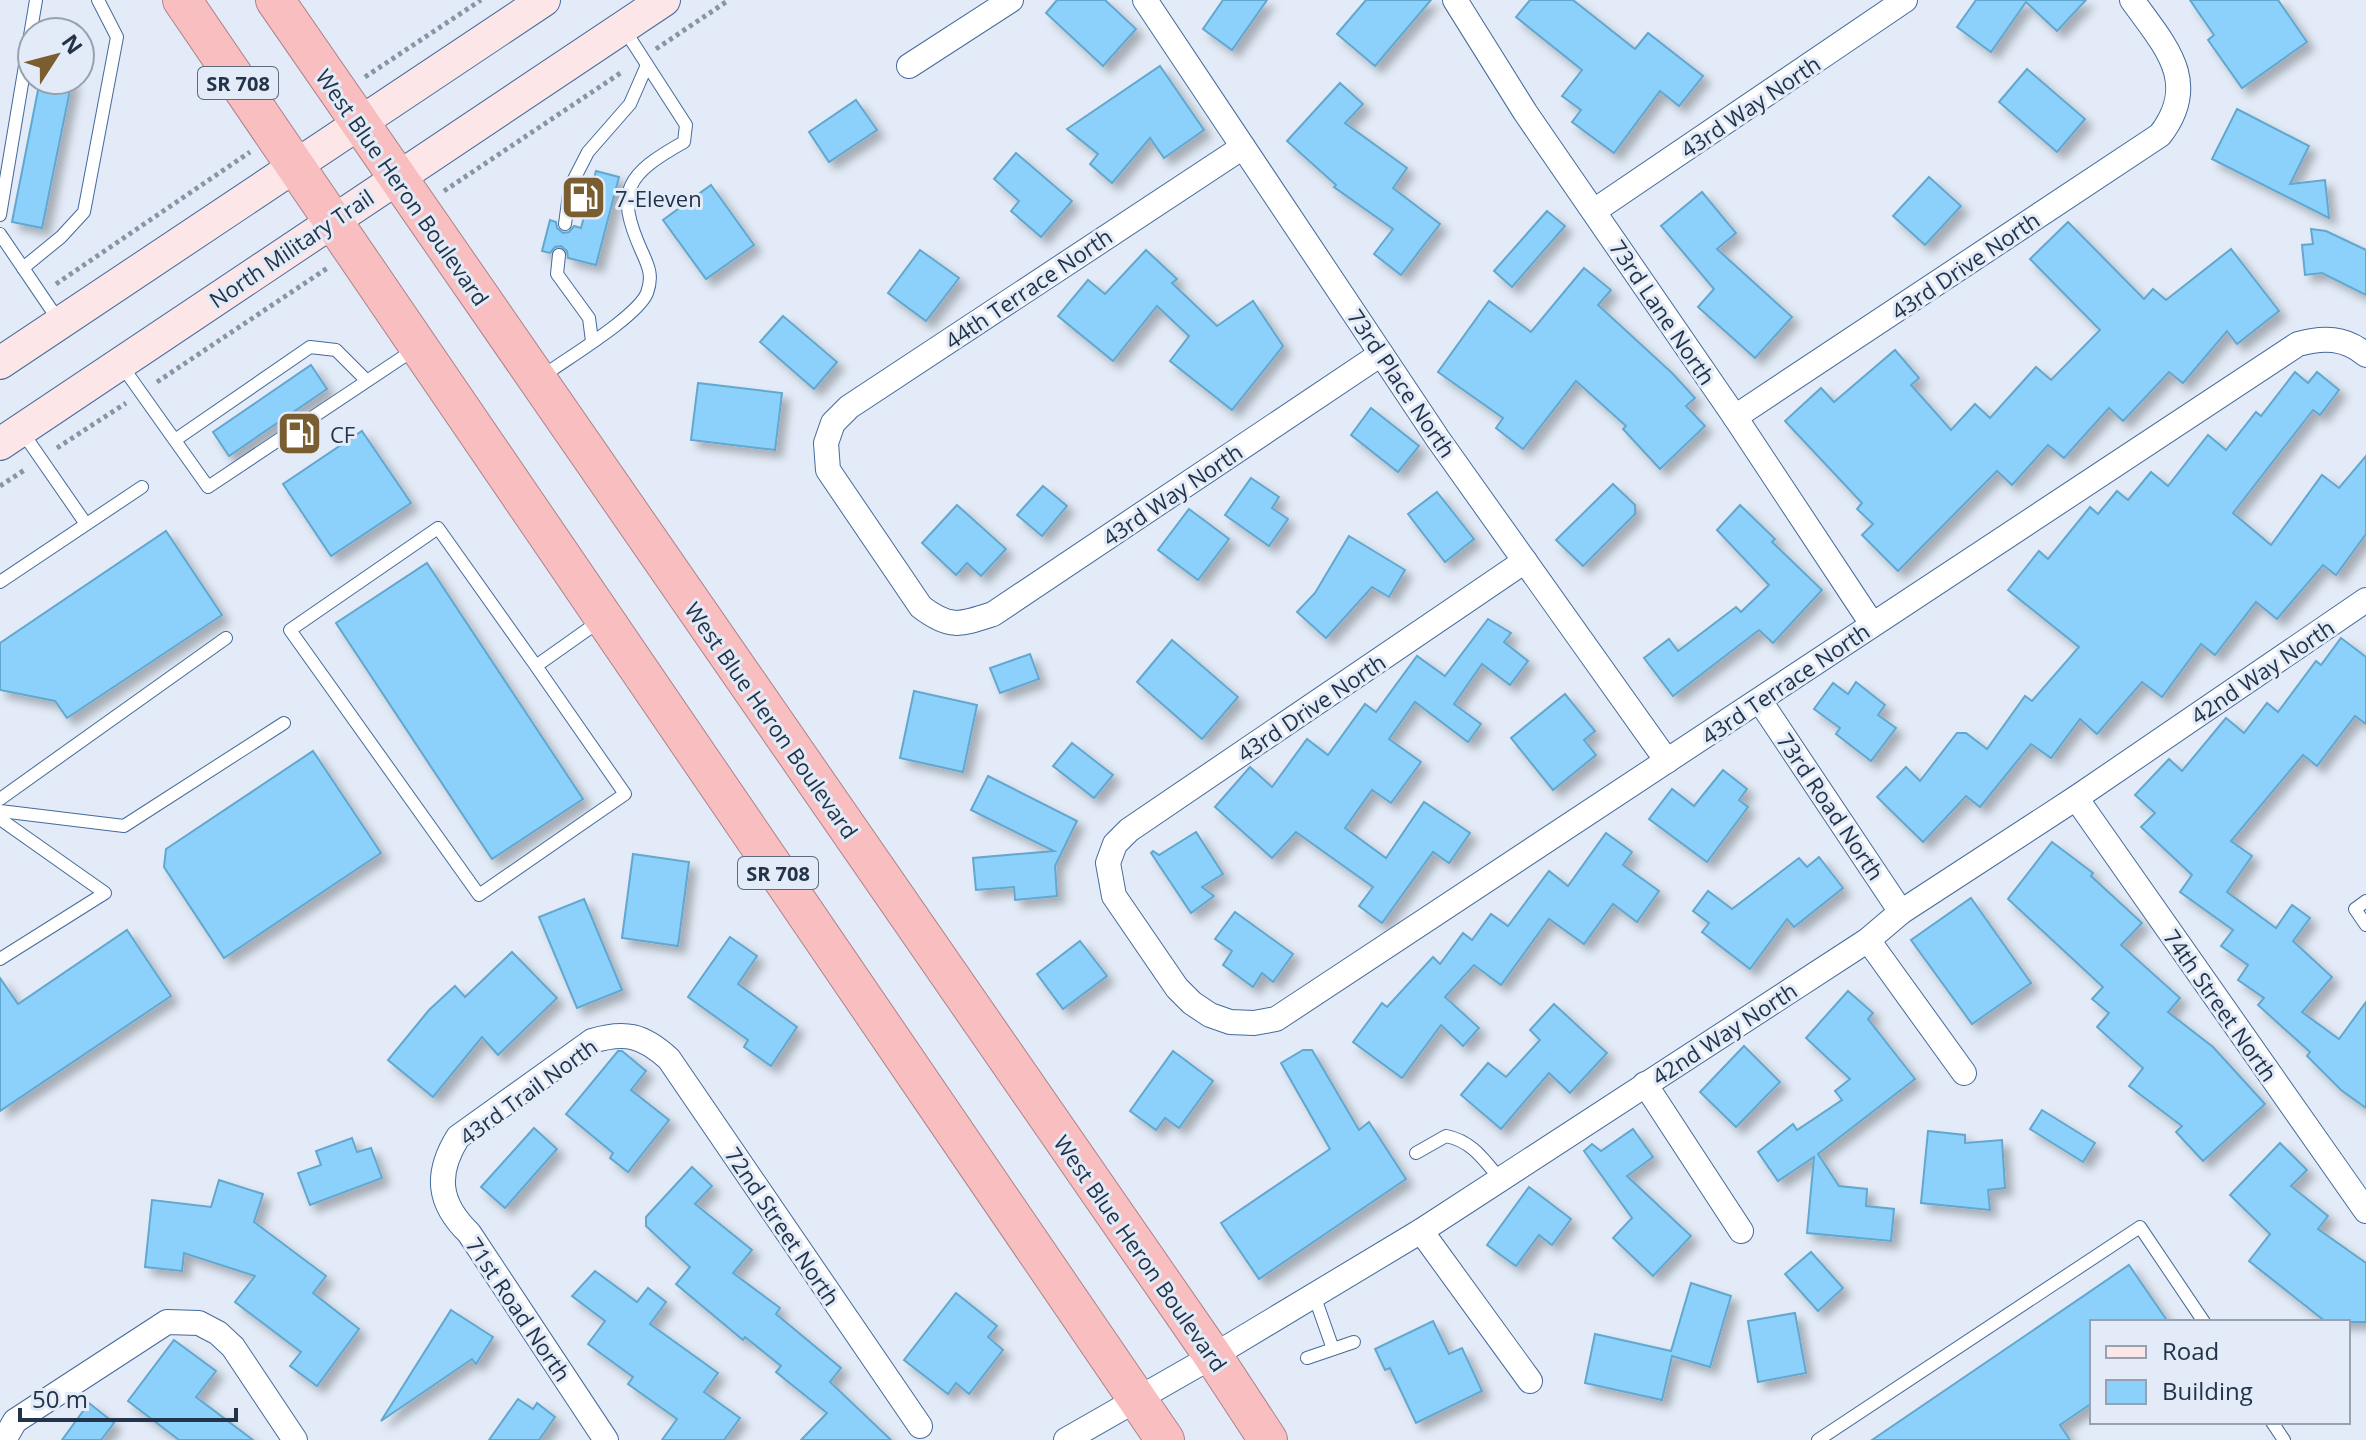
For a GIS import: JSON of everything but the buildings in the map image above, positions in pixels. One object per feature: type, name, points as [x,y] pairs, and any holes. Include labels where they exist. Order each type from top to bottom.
[{"type":"highway","name":"SR 708","points":[[182,0],[1165,1440]]},
{"type":"highway","name":"West Blue Heron Boulevard","points":[[275,0],[1213,1356],[1268,1440]]},
{"type":"main road","points":[[0,363],[60,323],[284,151],[348,108],[544,0]]},
{"type":"main road","name":"North Military Trail","points":[[10,437],[664,0]]},
{"type":"street","points":[[909,66],[1011,0]]},
{"type":"street","name":"73rd Place North","points":[[1145,0],[1381,354],[1667,761]]},
{"type":"street","name":"73rd Lane North","points":[[1455,0],[1525,112],[1735,417],[1872,624]]},
{"type":"street","name":"43rd Way North","points":[[1594,211],[1905,0]]},
{"type":"street","name":"43rd Drive North","points":[[1735,417],[2160,135],[2173,119],[2179,99],[2177,68],[2168,50],[2132,0]]},
{"type":"street","name":"44th Terrace North","points":[[958,625],[937,620],[921,607],[828,470],[826,443],[833,423],[849,407],[1243,147]]},
{"type":"street","name":"43rd Terrace North","points":[[1230,1022],[1254,1023],[1276,1019],[2298,344],[2318,339],[2339,340],[2366,355]]},
{"type":"street","name":"43rd Way North","points":[[958,625],[993,614],[1381,354]]},
{"type":"street","name":"43rd Drive North","points":[[1230,1022],[1210,1015],[1177,988],[1114,896],[1108,863],[1115,844],[1129,830],[1525,561]]},
{"type":"street","name":"42nd Way North","points":[[1066,1440],[1421,1231],[1868,940],[1901,912],[2076,798],[2366,600]]},
{"type":"street","name":"73rd Road North","points":[[1760,701],[1901,912]]},
{"type":"street","name":"74th Street North","points":[[2076,798],[2366,1210]]},
{"type":"street","points":[[1868,940],[1964,1073]]},
{"type":"street","name":"43rd Trail North","points":[[442,1176],[447,1155],[458,1137],[470,1128],[592,1041],[613,1035],[635,1037]]},
{"type":"street","name":"72nd Street North","points":[[635,1037],[654,1045],[669,1059],[920,1426]]},
{"type":"street","points":[[1645,1084],[1741,1231]]},
{"type":"street","name":"71st Road North","points":[[442,1176],[445,1199],[454,1218],[469,1233],[606,1440]]},
{"type":"street","points":[[1421,1231],[1530,1381]]},
{"type":"street","points":[[4,1440],[15,1421],[167,1322],[199,1323],[218,1333],[233,1347],[295,1440]]},
{"type":"lane","points":[[0,215],[36,0]]},
{"type":"lane","points":[[23,268],[61,237],[84,212],[117,37],[98,0]]},
{"type":"lane","points":[[537,380],[625,317],[646,295],[651,272],[634,234],[626,205],[633,178],[660,155],[684,142],[686,125],[622,27]]},
{"type":"lane","points":[[565,224],[570,187],[588,152],[630,104],[647,65]]},
{"type":"lane","points":[[0,234],[60,323]]},
{"type":"lane","points":[[559,255],[557,274],[589,318],[592,341]]},
{"type":"lane","points":[[175,440],[310,347],[336,350],[366,380]]},
{"type":"lane","points":[[120,363],[208,487],[418,348]]},
{"type":"lane","points":[[10,437],[86,524]]},
{"type":"lane","points":[[0,582],[142,487]]},
{"type":"lane","points":[[438,528],[536,666],[625,794],[479,895],[290,630],[438,528]]},
{"type":"lane","points":[[536,666],[603,618]]},
{"type":"lane","points":[[0,799],[226,638]]},
{"type":"lane","points":[[0,811],[124,826],[284,723]]},
{"type":"lane","points":[[0,819],[105,893],[0,959]]},
{"type":"lane","points":[[2366,901],[2355,909],[2366,925]]},
{"type":"lane","points":[[1416,1153],[1446,1136],[1459,1138],[1475,1148],[1500,1179]]},
{"type":"lane","points":[[1818,1440],[2140,1227],[2203,1320]]},
{"type":"lane","points":[[1314,1295],[1333,1349]]},
{"type":"lane","points":[[1307,1358],[1354,1342]]},
{"type":"path","points":[[348,108],[481,0]]},
{"type":"path","points":[[41,295],[284,151]]},
{"type":"place","name":"7-Eleven","points":[[584,198]]},
{"type":"place","name":"CF","points":[[299,434]]}]
